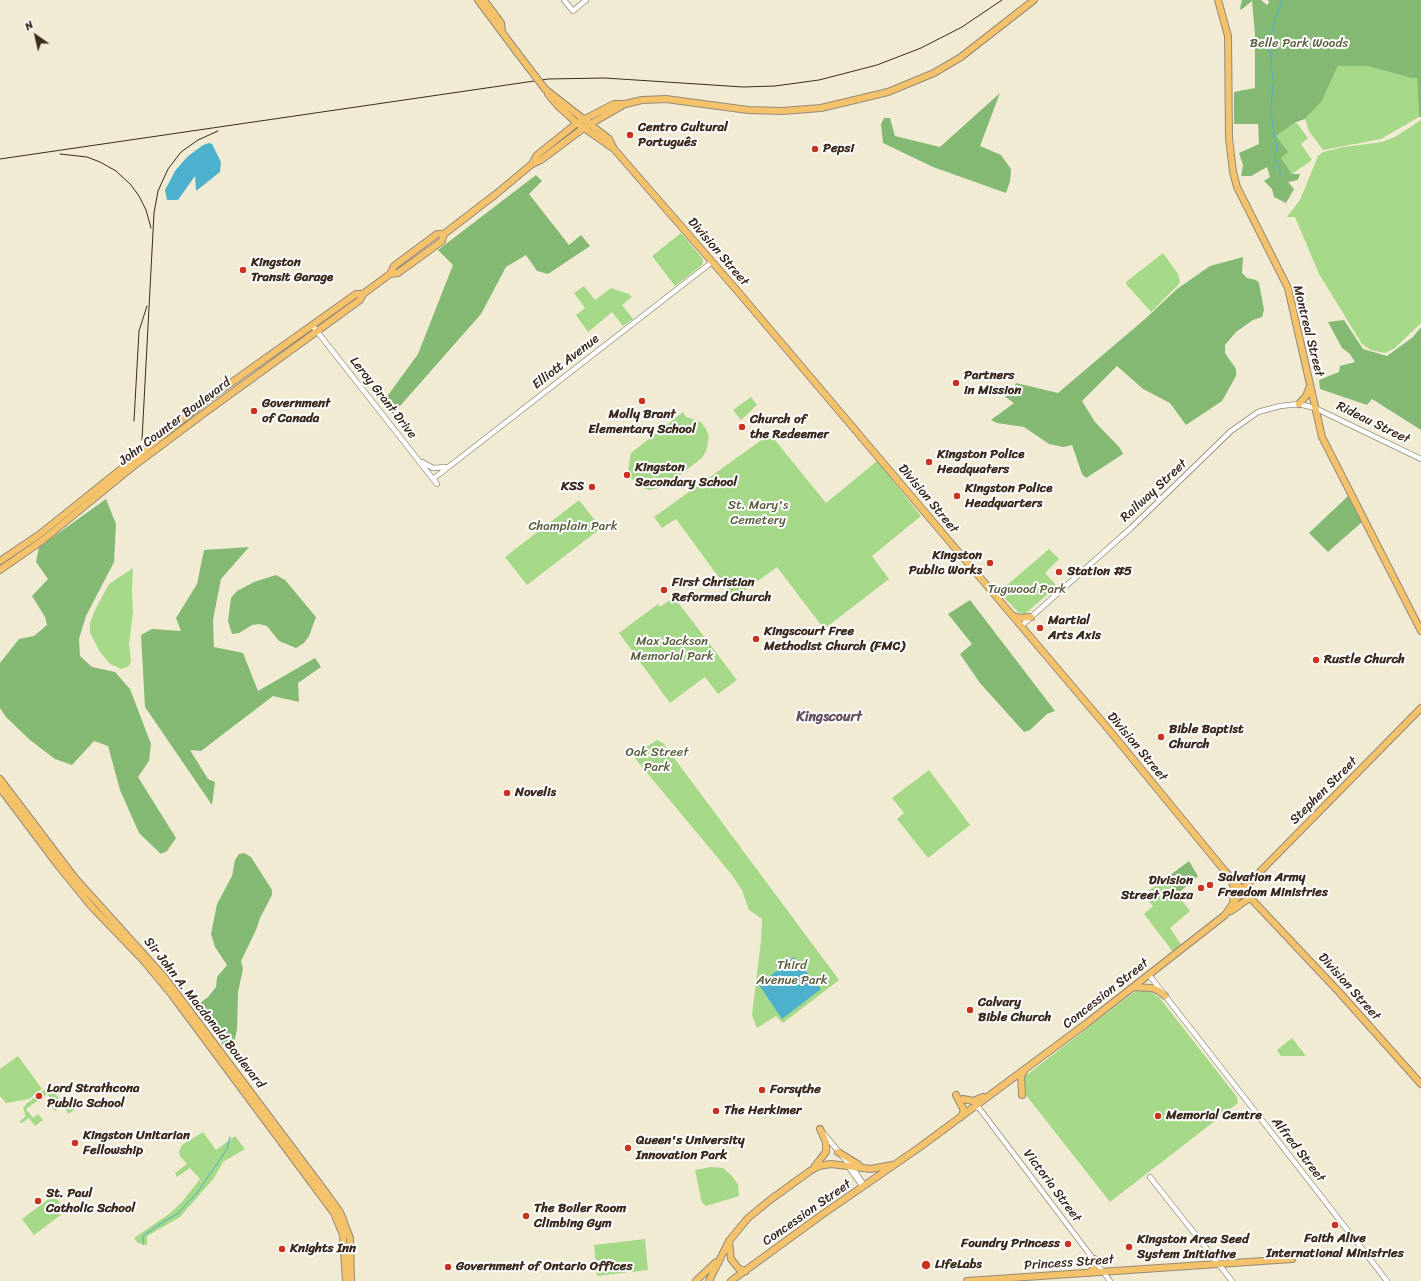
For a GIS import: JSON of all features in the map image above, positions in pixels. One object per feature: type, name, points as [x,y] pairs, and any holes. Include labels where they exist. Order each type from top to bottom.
[{"type":"main road","name":"Division Street","points":[[478,0],[496,26],[502,31],[558,106],[577,123],[585,127],[604,143],[614,149]]},
{"type":"main road","name":"Division Street","points":[[484,0],[501,24],[502,31]]},
{"type":"main road","points":[[532,164],[537,155],[577,123],[614,104],[625,104],[642,100],[666,99],[748,110],[782,111],[821,108],[862,99],[910,84],[947,66],[982,41],[1034,0]]},
{"type":"main road","name":"Montreal Street","points":[[1218,0],[1228,36],[1229,138],[1233,172],[1239,192],[1288,288],[1322,437],[1421,631]]},
{"type":"main road","name":"Division Street","points":[[545,89],[609,139],[614,149],[1013,615],[1232,879],[1243,889]]},
{"type":"main road","points":[[532,164],[541,160],[585,127],[625,104]]},
{"type":"main road","name":"John Counter Boulevard","points":[[0,570],[43,540],[135,465],[212,407],[360,300],[363,294],[390,274],[398,273],[404,269],[442,241],[444,234],[532,164]]},
{"type":"main road","name":"John Counter Boulevard","points":[[0,561],[40,534],[207,400],[356,294],[363,294]]},
{"type":"main road","points":[[1299,404],[1306,396],[1310,386]]},
{"type":"main road","points":[[1013,615],[1019,618],[1031,616]]},
{"type":"main road","name":"Stephen Street","points":[[1243,889],[1421,708]]},
{"type":"main road","name":"Sir John A. Macdonald Boulevard","points":[[0,778],[75,878],[166,978],[340,1212],[350,1238],[351,1281]]},
{"type":"main road","name":"Sir John A. Macdonald Boulevard","points":[[0,788],[57,864],[91,906],[143,960],[172,995],[334,1213],[343,1235],[346,1281]]},
{"type":"main road","name":"Division Street","points":[[1222,866],[1232,874],[1243,889],[1421,1084]]},
{"type":"main road","points":[[1232,879],[1234,891],[1232,906]]},
{"type":"main road","name":"Concession Street","points":[[731,1281],[961,1117],[1134,987],[1225,915],[1243,889]]},
{"type":"main road","points":[[1225,915],[1248,899],[1252,899]]},
{"type":"main road","points":[[1134,987],[1152,988],[1166,996]]},
{"type":"main road","points":[[1022,1095],[1021,1077],[1025,1069]]},
{"type":"main road","points":[[964,1098],[973,1101],[990,1094]]},
{"type":"main road","points":[[956,1095],[964,1110],[961,1117]]},
{"type":"main road","points":[[810,1171],[824,1157],[826,1152],[825,1137],[820,1129]]},
{"type":"main road","points":[[838,1152],[847,1159],[866,1168]]},
{"type":"main road","name":"Concession Street","points":[[709,1281],[729,1241],[748,1218],[810,1171],[826,1164],[874,1168],[896,1164]]},
{"type":"main road","points":[[729,1241],[731,1259],[738,1269],[744,1272],[737,1281]]},
{"type":"main road","points":[[696,1281],[709,1270],[722,1254]]},
{"type":"main road","points":[[1089,1273],[1094,1268],[1094,1259]]},
{"type":"main road","name":"Princess Street","points":[[967,1281],[1292,1259]]},
{"type":"street","points":[[564,0],[573,11],[586,0]]},
{"type":"street","name":"Elliott Avenue","points":[[433,479],[712,262]]},
{"type":"street","name":"Leroy Grant Drive","points":[[312,325],[437,484]]},
{"type":"street","name":"Railway Street","points":[[1021,626],[1131,528],[1231,431],[1247,418],[1268,408],[1299,404],[1315,408]]},
{"type":"street","name":"Rideau Street","points":[[1315,408],[1421,459]]},
{"type":"street","points":[[417,458],[430,467],[449,467]]},
{"type":"street","name":"Alfred Street","points":[[1149,975],[1387,1281]]},
{"type":"street","name":"Victoria Street","points":[[975,1106],[979,1108],[1110,1281]]},
{"type":"street","points":[[820,1129],[849,1165],[859,1184],[863,1187]]},
{"type":"street","points":[[1150,1177],[1232,1281]]},
{"type":"green space","name":"Belle Park Woods","points":[[1242,0],[1261,0],[1267,5],[1269,3],[1268,0],[1421,0],[1421,117],[1419,117],[1417,78],[1411,78],[1367,66],[1338,66],[1322,101],[1305,119],[1296,122],[1276,136],[1288,152],[1281,158],[1292,174],[1300,174],[1298,180],[1288,182],[1294,189],[1286,203],[1274,197],[1272,189],[1264,181],[1270,177],[1267,167],[1251,176],[1241,176],[1243,165],[1239,153],[1259,144],[1258,124],[1234,124],[1234,92],[1255,88],[1255,34],[1252,1],[1241,10]]},
{"type":"green space","points":[[1338,66],[1367,66],[1411,78],[1417,78],[1419,117],[1381,139],[1323,150],[1309,131],[1305,119],[1322,101]]},
{"type":"green space","points":[[1000,93],[980,146],[1001,155],[1011,169],[1010,181],[1006,193],[933,167],[883,143],[881,124],[884,118],[890,118],[895,136],[940,147]]},
{"type":"green space","points":[[1421,120],[1421,323],[1395,348],[1385,353],[1371,350],[1362,344],[1319,274],[1295,217],[1287,217],[1300,200],[1318,156],[1323,152],[1344,147],[1382,142],[1395,137]]},
{"type":"green space","points":[[1296,122],[1308,138],[1301,144],[1312,160],[1292,174],[1280,157],[1276,136]]},
{"type":"green space","points":[[536,175],[542,181],[529,194],[569,245],[581,235],[590,246],[548,274],[537,271],[526,255],[506,267],[481,314],[393,414],[385,403],[386,398],[418,354],[453,265],[438,250]]},
{"type":"green space","points":[[681,233],[702,258],[703,262],[702,265],[675,286],[652,256]]},
{"type":"green space","points":[[1163,253],[1178,274],[1180,283],[1151,312],[1126,284],[1126,282]]},
{"type":"green space","points":[[1243,257],[1242,273],[1247,278],[1256,280],[1259,283],[1264,310],[1262,317],[1253,320],[1236,332],[1225,345],[1225,353],[1236,369],[1236,376],[1222,401],[1186,425],[1170,403],[1143,389],[1117,366],[1082,401],[1095,422],[1120,448],[1123,454],[1086,478],[1082,474],[1072,445],[1063,447],[1049,444],[1024,427],[997,423],[991,420],[1014,403],[1001,394],[1006,390],[1013,391],[1016,383],[1058,393],[1145,319],[1177,289],[1210,266]]},
{"type":"green space","points":[[584,286],[595,300],[611,288],[629,294],[632,297],[622,305],[633,319],[623,326],[612,312],[588,332],[576,315],[585,308],[574,293]]},
{"type":"green space","points":[[1344,320],[1363,349],[1387,356],[1413,337],[1421,327],[1421,430],[1372,399],[1367,405],[1320,389],[1319,380],[1339,372],[1340,366],[1355,362],[1350,354],[1342,348],[1328,322]]},
{"type":"green space","points":[[751,397],[757,405],[741,420],[733,410]]},
{"type":"green space","points":[[683,412],[686,417],[701,422],[706,429],[709,437],[706,451],[702,458],[664,487],[649,490],[642,488],[631,478],[628,470],[631,453]]},
{"type":"green space","name":"St. Mary's Cemetery","points":[[770,434],[826,503],[877,461],[921,516],[872,556],[889,579],[824,629],[777,567],[734,598],[676,519],[662,528],[654,517]]},
{"type":"green space","points":[[1348,496],[1362,522],[1328,552],[1309,533]]},
{"type":"green space","points":[[106,499],[116,524],[114,562],[86,616],[79,639],[80,656],[92,667],[115,672],[130,689],[151,744],[149,761],[138,777],[176,838],[167,851],[161,854],[139,833],[120,790],[108,746],[94,741],[72,765],[55,759],[30,740],[6,717],[0,708],[0,663],[19,639],[34,636],[47,625],[45,617],[32,596],[48,579],[36,562],[39,547]]},
{"type":"green space","name":"Champlain Park","points":[[579,500],[601,528],[527,585],[505,557]]},
{"type":"green space","points":[[249,547],[221,579],[213,620],[214,647],[243,653],[258,691],[315,658],[321,667],[298,683],[299,702],[273,696],[201,751],[190,750],[208,779],[215,782],[212,805],[145,707],[141,635],[152,629],[181,631],[176,618],[197,584],[204,550]]},
{"type":"green space","name":"Tugwood Park","points":[[1049,549],[1059,559],[1045,573],[1057,586],[1025,614],[1019,613],[999,592]]},
{"type":"green space","points":[[133,568],[133,613],[129,644],[131,661],[129,666],[121,669],[110,664],[100,652],[90,633],[90,623],[109,584]]},
{"type":"green space","points":[[276,575],[285,580],[316,617],[309,636],[304,643],[296,648],[279,641],[267,626],[259,624],[252,625],[239,633],[232,634],[228,621],[231,598],[237,591],[254,582]]},
{"type":"green space","name":"Max Jackson Memorial Park","points":[[674,597],[737,680],[718,694],[705,677],[670,703],[619,633],[658,604],[660,607]]},
{"type":"green space","points":[[970,600],[1055,711],[1047,714],[1030,730],[1024,732],[980,683],[960,654],[972,644],[948,614]]},
{"type":"green space","points":[[657,740],[663,743],[839,980],[783,1023],[776,1016],[757,1028],[752,1015],[761,941],[762,919],[749,910],[742,890],[732,875],[633,756]]},
{"type":"green space","points":[[929,770],[970,825],[928,858],[897,819],[904,813],[892,798]]},
{"type":"green space","points":[[244,853],[251,857],[272,890],[272,895],[241,961],[243,969],[238,992],[237,1029],[234,1043],[229,1047],[224,1047],[196,1006],[208,997],[216,987],[217,977],[227,965],[215,947],[211,934],[217,904],[232,876],[235,860],[239,854]]},
{"type":"green space","points":[[1189,861],[1198,876],[1177,894],[1165,879]]},
{"type":"green space","points":[[1165,879],[1190,911],[1170,928],[1182,946],[1173,952],[1144,914],[1153,906],[1143,895]]},
{"type":"green space","name":"Memorial Centre","points":[[1138,989],[1149,991],[1159,997],[1237,1097],[1238,1103],[1110,1202],[1026,1095],[1024,1077]]},
{"type":"green space","points":[[1292,1038],[1306,1056],[1281,1056],[1277,1050]]},
{"type":"green space","points":[[18,1056],[42,1089],[29,1099],[6,1103],[0,1096],[0,1069]]},
{"type":"green space","points":[[48,1087],[68,1107],[71,1103],[74,1103],[77,1108],[68,1114],[64,1105],[55,1111],[48,1102],[51,1099],[47,1094],[26,1109],[33,1118],[38,1114],[43,1120],[35,1126],[29,1118],[22,1123],[19,1122],[26,1116],[23,1109],[26,1104]]},
{"type":"green space","points":[[203,1132],[216,1150],[235,1136],[245,1149],[223,1162],[214,1178],[180,1217],[147,1236],[147,1245],[138,1243],[134,1238],[169,1214],[182,1202],[200,1179],[190,1168],[177,1177],[175,1173],[187,1164],[180,1156],[179,1152],[182,1145]]},
{"type":"green space","points":[[711,1167],[723,1168],[732,1176],[738,1184],[739,1196],[706,1206],[702,1203],[695,1170]]},
{"type":"green space","points":[[54,1195],[66,1211],[34,1235],[22,1219]]},
{"type":"green space","points":[[645,1239],[648,1270],[597,1276],[594,1245]]},
{"type":"water","points":[[209,143],[212,144],[221,162],[220,172],[196,191],[195,176],[178,200],[167,200],[165,190],[175,171],[187,157],[203,145]]},
{"type":"water","points":[[794,957],[821,989],[782,1019],[759,985]]},
{"type":"waterway","points":[[1273,80],[1269,40],[1282,0]]},
{"type":"waterway","points":[[1273,83],[1271,108],[1277,146],[1275,157],[1281,175]]},
{"type":"waterway","points":[[143,1245],[143,1236],[177,1214],[197,1193],[227,1149],[230,1137]]},
{"type":"railway","points":[[0,159],[548,79],[605,78],[743,87],[775,86],[819,80],[877,65],[921,48],[962,27],[1002,0]]},
{"type":"railway","points":[[142,440],[154,213],[158,191],[168,169],[181,152],[198,140],[218,131]]},
{"type":"railway","points":[[60,154],[87,157],[116,171],[131,185],[139,196],[146,210],[151,228]]},
{"type":"railway","points":[[134,421],[139,331],[147,306]]},
{"type":"place","name":"Centro Cultural Português","points":[[630,135]]},
{"type":"place","name":"Pepsi","points":[[815,149]]},
{"type":"place","name":"Kingston Transit Garage","points":[[243,270]]},
{"type":"place","name":"Partners in Mission","points":[[956,383]]},
{"type":"place","name":"Molly Brant Elementary School","points":[[642,401]]},
{"type":"place","name":"Government of Canada","points":[[254,411]]},
{"type":"place","name":"Church of the Redeemer","points":[[742,427]]},
{"type":"place","name":"Kingston Police Headquaters","points":[[929,462]]},
{"type":"place","name":"Kingston Secondary School","points":[[627,475]]},
{"type":"place","name":"KSS","points":[[592,487]]},
{"type":"place","name":"Kingston Police Headquarters","points":[[957,496]]},
{"type":"place","name":"Kingston Public Works","points":[[990,563]]},
{"type":"place","name":"Station #5","points":[[1059,572]]},
{"type":"place","name":"First Christian Reformed Church","points":[[664,590]]},
{"type":"place","name":"Martial Arts Axis","points":[[1040,628]]},
{"type":"place","name":"Kingscourt Free Methodist Church (FMC)","points":[[756,639]]},
{"type":"place","name":"Rustle Church","points":[[1316,660]]},
{"type":"place","name":"Bible Baptist Church","points":[[1161,737]]},
{"type":"place","name":"Novelis","points":[[507,793]]},
{"type":"place","name":"Salvation Army Freedom Ministries","points":[[1210,885]]},
{"type":"place","name":"Division Street Plaza","points":[[1201,888]]},
{"type":"place","name":"Calvary Bible Church","points":[[970,1010]]},
{"type":"place","name":"Forsythe","points":[[762,1090]]},
{"type":"place","name":"Lord Strathcona Public School","points":[[39,1096]]},
{"type":"place","name":"The Herkimer","points":[[716,1111]]},
{"type":"place","name":"Memorial Centre","points":[[1158,1116]]},
{"type":"place","name":"Kingston Unitarian Fellowship","points":[[75,1143]]},
{"type":"place","name":"Queen's University Innovation Park","points":[[628,1148]]},
{"type":"place","name":"St. Paul Catholic School","points":[[38,1201]]},
{"type":"place","name":"The Boiler Room Climbing Gym","points":[[526,1216]]},
{"type":"place","name":"Faith Alive International Ministries","points":[[1335,1225]]},
{"type":"place","name":"Foundry Princess","points":[[1068,1244]]},
{"type":"place","name":"Kingston Area Seed System Initiative","points":[[1129,1247]]},
{"type":"place","name":"Knights Inn","points":[[282,1249]]},
{"type":"place","name":"LifeLabs","points":[[926,1265]]},
{"type":"place","name":"Government of Ontario Offices","points":[[448,1267]]},
{"type":"district","name":"Kingscourt","points":[[829,717]]},
{"type":"park label","name":"Oak Street Park","points":[[657,760]]},
{"type":"park label","name":"Third Avenue Park","points":[[792,974]]}]
